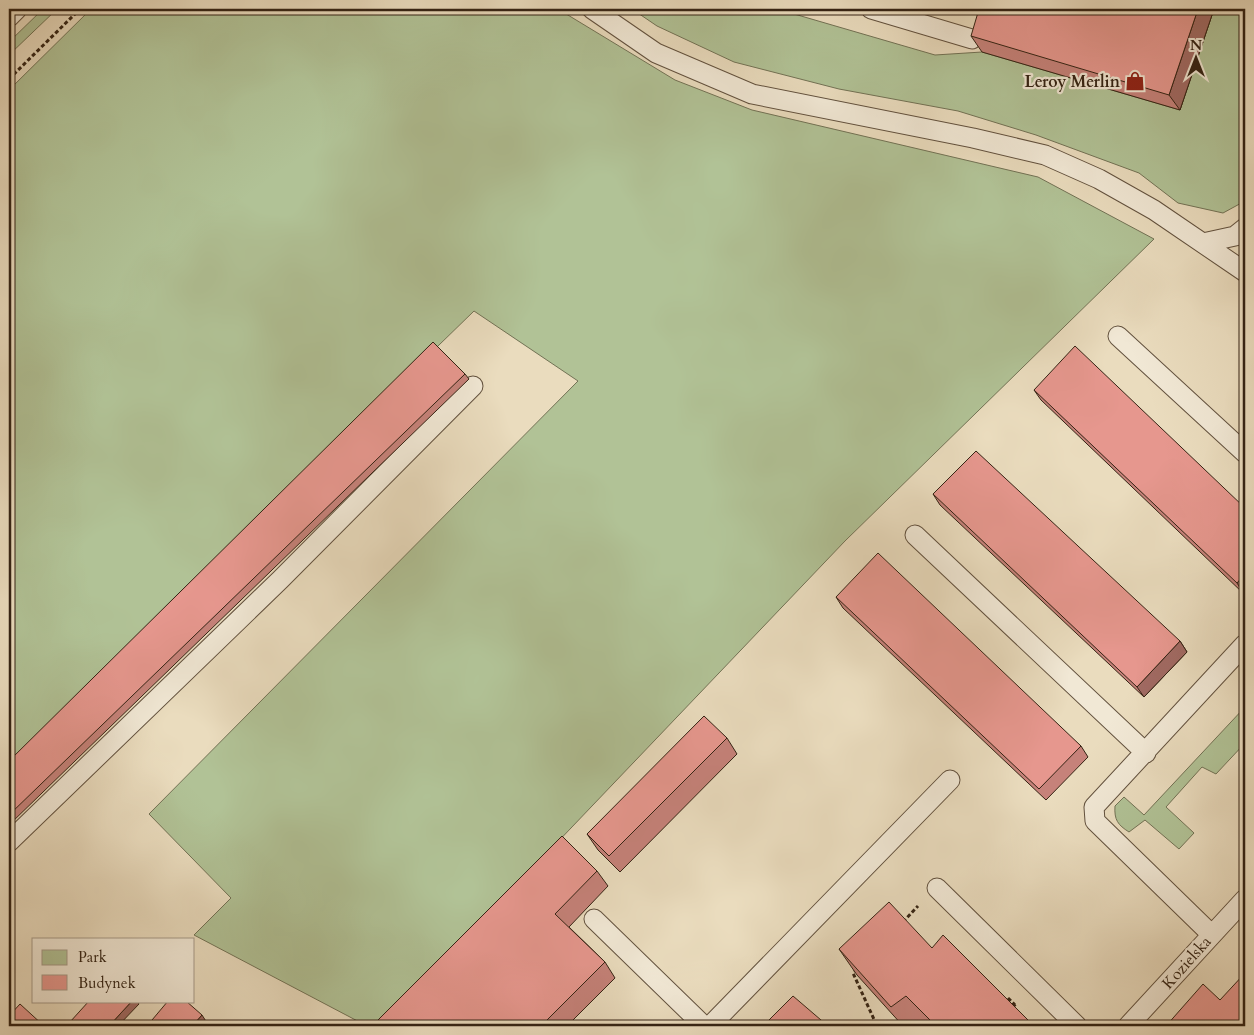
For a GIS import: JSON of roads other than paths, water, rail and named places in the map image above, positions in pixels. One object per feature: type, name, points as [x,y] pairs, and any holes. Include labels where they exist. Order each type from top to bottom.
[{"type":"lane","points":[[9,17],[17,9]]},
{"type":"lane","points":[[592,9],[656,53],[752,94],[973,138],[1045,155],[1107,183],[1154,210],[1245,272]]},
{"type":"lane","points":[[871,9],[972,39]]},
{"type":"lane","points":[[1203,243],[1235,236],[1245,228]]},
{"type":"lane","points":[[1118,336],[1245,453]]},
{"type":"lane","points":[[9,842],[280,580],[473,386]]},
{"type":"lane","points":[[915,535],[1146,753]]},
{"type":"lane","points":[[1211,934],[1095,821],[1094,808],[1245,644]]},
{"type":"lane","points":[[710,1026],[950,780]]},
{"type":"lane","points":[[937,888],[1078,1026]]},
{"type":"lane","name":"Kozielska","points":[[1134,1024],[1211,934],[1245,899]]},
{"type":"lane","points":[[594,919],[704,1026]]},
{"type":"place","name":"Leroy Merlin","points":[[1135,81]]}]
